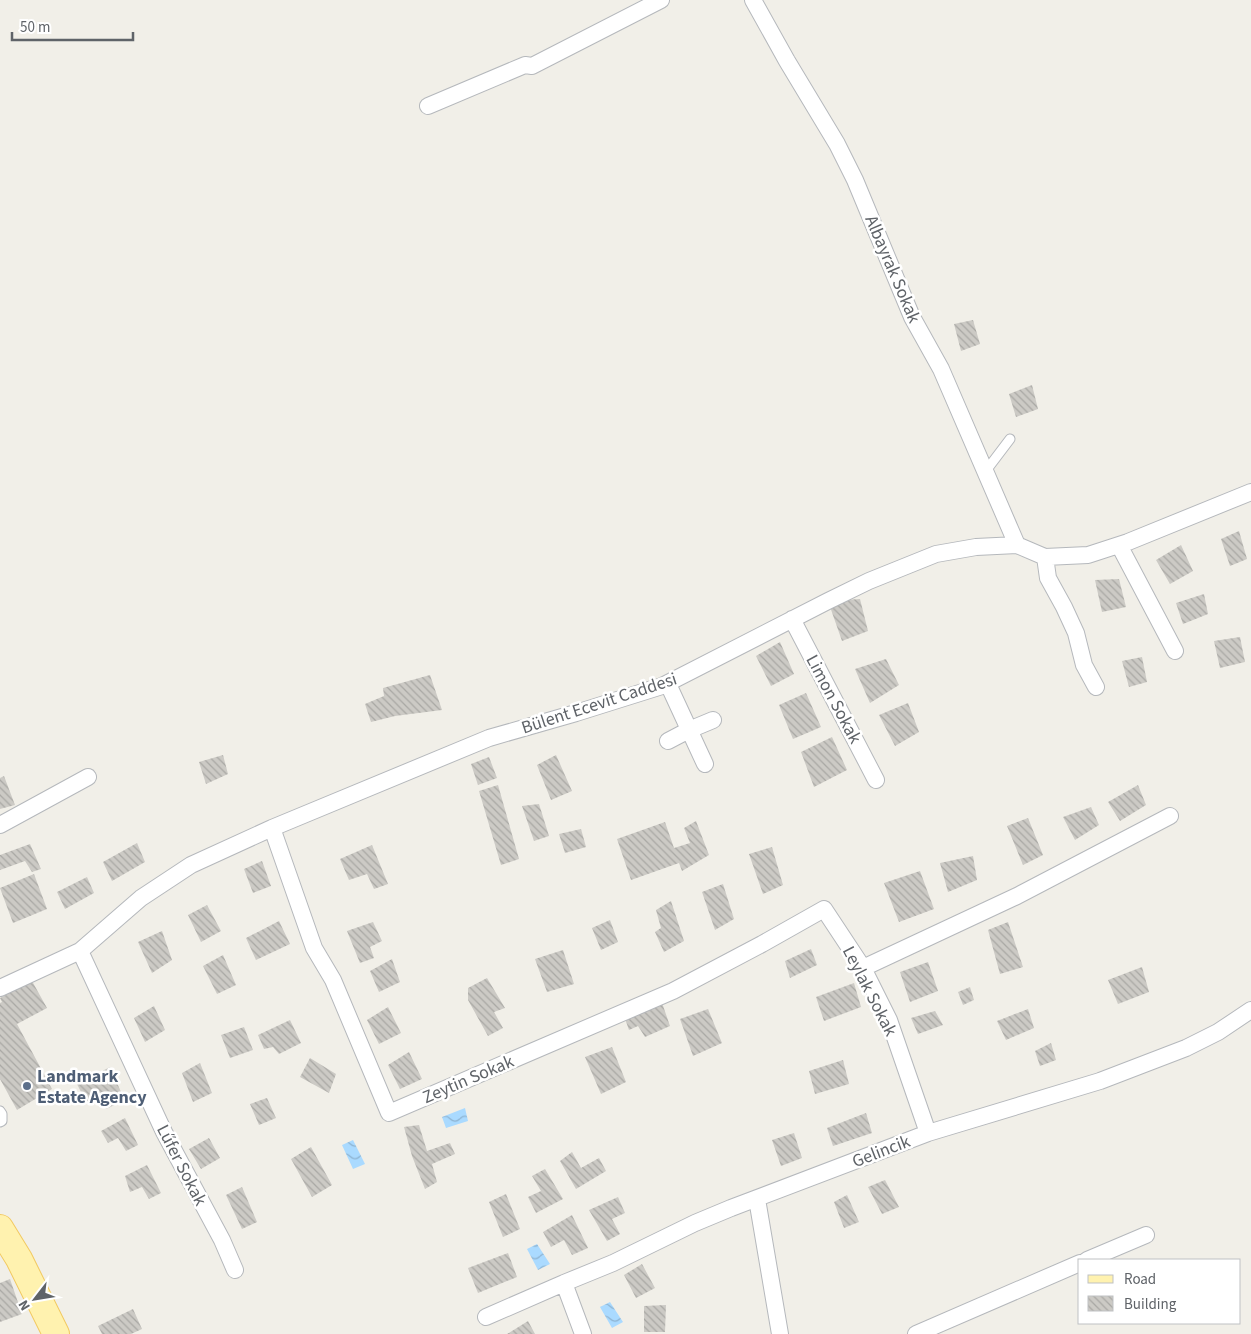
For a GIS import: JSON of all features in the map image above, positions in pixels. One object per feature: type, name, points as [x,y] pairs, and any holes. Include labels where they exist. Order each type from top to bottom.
[{"type":"main road","points":[[0,1228],[20,1259],[56,1334]]},
{"type":"street","points":[[428,106],[525,65],[532,66],[661,0]]},
{"type":"street","name":"Albayrak Sokak","points":[[753,0],[837,144],[855,180],[912,317],[941,369],[1017,546]]},
{"type":"street","name":"Bülent Ecevit Caddesi","points":[[0,988],[80,951],[141,898],[184,869],[272,828],[489,738],[668,684],[869,581],[936,554],[976,547],[1017,546],[1045,557],[1088,555],[1119,545],[1251,492]]},
{"type":"street","points":[[1119,545],[1175,651]]},
{"type":"street","points":[[1045,557],[1048,578],[1076,633],[1084,665],[1096,687]]},
{"type":"street","name":"Limon Sokak","points":[[792,619],[876,780]]},
{"type":"street","points":[[668,684],[705,764]]},
{"type":"street","points":[[668,741],[713,720]]},
{"type":"street","points":[[0,825],[88,777]]},
{"type":"street","points":[[863,968],[1017,896],[1170,816]]},
{"type":"street","name":"Zeytin Sokak","points":[[272,828],[314,948],[333,980],[389,1113],[673,991],[762,944],[824,908]]},
{"type":"street","name":"Leylak Sokak","points":[[824,908],[863,968],[889,1020],[928,1134]]},
{"type":"street","name":"Lűfer Sokak","points":[[80,951],[164,1132],[222,1240],[235,1270]]},
{"type":"street","name":"Gelincik","points":[[486,1318],[636,1252],[695,1223],[757,1199],[928,1134],[1100,1081],[1186,1048],[1218,1032],[1251,1010]]},
{"type":"street","points":[[757,1199],[780,1334]]},
{"type":"street","points":[[1089,1259],[1146,1235]]},
{"type":"street","points":[[916,1334],[1078,1265]]},
{"type":"street","points":[[564,1283],[583,1334]]},
{"type":"lane","points":[[985,472],[1010,440]]},
{"type":"lane","points":[[0,1111],[2,1121],[0,1122]]},
{"type":"water","points":[[465,1108],[468,1121],[446,1128],[442,1117]]},
{"type":"water","points":[[353,1140],[365,1164],[353,1169],[342,1145]]},
{"type":"water","points":[[537,1244],[550,1264],[538,1270],[527,1249]]},
{"type":"water","points":[[610,1302],[623,1322],[612,1328],[600,1307]]},
{"type":"building","points":[[973,320],[980,344],[961,351],[954,324]]},
{"type":"building","points":[[1032,385],[1038,409],[1016,417],[1009,394]]},
{"type":"building","points":[[1239,531],[1247,559],[1230,566],[1221,539]]},
{"type":"building","points":[[1181,545],[1193,571],[1170,584],[1156,560]]},
{"type":"building","points":[[1119,579],[1126,607],[1102,612],[1095,580]]},
{"type":"building","points":[[1204,594],[1208,614],[1183,624],[1176,603]]},
{"type":"building","points":[[860,599],[868,631],[842,641],[828,601]]},
{"type":"building","points":[[1240,637],[1245,662],[1220,668],[1214,641]]},
{"type":"building","points":[[780,642],[794,674],[771,686],[756,656]]},
{"type":"building","points":[[1142,657],[1147,682],[1129,687],[1122,661]]},
{"type":"building","points":[[886,659],[899,685],[870,703],[855,669]]},
{"type":"building","points":[[430,675],[442,710],[395,716],[371,722],[365,704],[384,696],[383,688]]},
{"type":"building","points":[[806,693],[821,727],[793,739],[779,705]]},
{"type":"building","points":[[908,703],[919,732],[895,746],[879,715]]},
{"type":"building","points":[[832,737],[847,770],[814,787],[801,752]]},
{"type":"building","points":[[223,755],[228,774],[206,784],[199,762]]},
{"type":"building","points":[[556,755],[572,791],[551,800],[537,765]]},
{"type":"building","points":[[489,757],[497,778],[478,785],[471,764]]},
{"type":"building","points":[[4,776],[15,805],[0,809],[0,778]]},
{"type":"building","points":[[498,785],[519,859],[501,865],[479,791]]},
{"type":"building","points":[[1138,785],[1146,805],[1120,821],[1108,802]]},
{"type":"building","points":[[539,804],[549,836],[534,841],[522,806]]},
{"type":"building","points":[[1091,807],[1099,825],[1075,840],[1063,817]]},
{"type":"building","points":[[1028,818],[1043,855],[1023,865],[1007,826]]},
{"type":"building","points":[[696,821],[709,855],[682,871],[679,863],[631,880],[617,839],[665,822],[674,848],[690,843],[684,828]]},
{"type":"building","points":[[581,829],[586,847],[565,853],[559,834]]},
{"type":"building","points":[[137,843],[145,862],[112,881],[103,862]]},
{"type":"building","points":[[30,844],[41,869],[32,872],[25,861],[0,870],[0,855]]},
{"type":"building","points":[[372,845],[388,884],[374,889],[367,874],[349,880],[340,859]]},
{"type":"building","points":[[772,847],[783,885],[763,894],[749,854]]},
{"type":"building","points":[[973,856],[977,880],[948,892],[940,863]]},
{"type":"building","points":[[262,861],[271,886],[253,893],[244,869]]},
{"type":"building","points":[[920,871],[934,909],[899,922],[884,883]]},
{"type":"building","points":[[34,874],[47,909],[13,923],[0,888]]},
{"type":"building","points":[[87,877],[94,893],[65,909],[57,892]]},
{"type":"building","points":[[723,884],[734,919],[715,930],[702,892]]},
{"type":"building","points":[[671,901],[684,941],[664,952],[655,932],[661,928],[656,910]]},
{"type":"building","points":[[207,905],[221,931],[201,942],[188,915]]},
{"type":"building","points":[[610,920],[618,942],[601,950],[592,928]]},
{"type":"building","points":[[279,921],[290,944],[256,960],[246,938]]},
{"type":"building","points":[[373,922],[382,941],[370,947],[374,958],[360,963],[347,931]]},
{"type":"building","points":[[1008,922],[1023,967],[1000,974],[988,930]]},
{"type":"building","points":[[162,931],[172,960],[152,973],[138,942]]},
{"type":"building","points":[[811,949],[817,965],[790,978],[785,961]]},
{"type":"building","points":[[563,950],[574,984],[547,992],[535,959]]},
{"type":"building","points":[[223,955],[236,985],[217,994],[203,966]]},
{"type":"building","points":[[392,959],[400,982],[379,992],[370,971]]},
{"type":"building","points":[[928,962],[938,991],[910,1002],[900,972]]},
{"type":"building","points":[[1142,967],[1149,992],[1118,1004],[1108,980]]},
{"type":"building","points":[[487,978],[505,1008],[494,1012],[503,1028],[488,1036],[468,1000],[468,988]]},
{"type":"building","points":[[32,981],[47,1008],[17,1024],[52,1089],[17,1110],[0,1079],[0,1003],[2,1002],[0,998]]},
{"type":"building","points":[[854,983],[861,1007],[824,1021],[816,997]]},
{"type":"building","points":[[970,987],[974,1000],[963,1005],[958,992]]},
{"type":"building","points":[[660,997],[670,1026],[645,1037],[638,1026],[629,1030],[623,1013]]},
{"type":"building","points":[[154,1006],[165,1030],[145,1042],[134,1018]]},
{"type":"building","points":[[388,1007],[401,1033],[379,1044],[367,1020]]},
{"type":"building","points":[[708,1009],[722,1043],[693,1056],[680,1019]]},
{"type":"building","points":[[1028,1009],[1034,1028],[1006,1040],[997,1021]]},
{"type":"building","points":[[935,1011],[943,1025],[918,1034],[911,1018]]},
{"type":"building","points":[[290,1020],[301,1043],[279,1054],[273,1047],[264,1049],[258,1035]]},
{"type":"building","points":[[244,1027],[253,1050],[230,1058],[221,1035]]},
{"type":"building","points":[[1051,1043],[1056,1060],[1040,1066],[1035,1051]]},
{"type":"building","points":[[612,1047],[626,1082],[601,1094],[585,1057]]},
{"type":"building","points":[[409,1052],[422,1079],[400,1089],[388,1065]]},
{"type":"building","points":[[310,1058],[336,1074],[329,1093],[300,1077]]},
{"type":"building","points":[[843,1060],[849,1084],[815,1094],[809,1071]]},
{"type":"building","points":[[200,1063],[212,1093],[193,1102],[182,1073]]},
{"type":"building","points":[[110,1067],[121,1092],[115,1095],[119,1103],[106,1109],[97,1096],[86,1102],[77,1084]]},
{"type":"building","points":[[267,1098],[276,1118],[259,1125],[250,1104]]},
{"type":"building","points":[[866,1113],[872,1133],[833,1146],[827,1128]]},
{"type":"building","points":[[125,1118],[138,1145],[126,1151],[118,1138],[108,1143],[101,1131]]},
{"type":"building","points":[[419,1125],[427,1151],[450,1143],[455,1154],[432,1164],[437,1182],[425,1189],[412,1156],[404,1127]]},
{"type":"building","points":[[794,1133],[802,1158],[781,1166],[772,1140]]},
{"type":"building","points":[[209,1138],[220,1158],[201,1169],[189,1149]]},
{"type":"building","points":[[311,1147],[332,1185],[312,1197],[291,1159]]},
{"type":"building","points":[[572,1152],[581,1168],[599,1158],[606,1171],[576,1189],[560,1161]]},
{"type":"building","points":[[147,1165],[161,1193],[149,1199],[142,1187],[130,1192],[125,1176]]},
{"type":"building","points":[[545,1169],[563,1199],[536,1213],[528,1197],[541,1191],[532,1176]]},
{"type":"building","points":[[885,1180],[899,1207],[882,1214],[868,1187]]},
{"type":"building","points":[[242,1187],[257,1222],[242,1229],[226,1195]]},
{"type":"building","points":[[506,1194],[520,1229],[503,1237],[489,1202]]},
{"type":"building","points":[[847,1195],[859,1222],[844,1228],[834,1202]]},
{"type":"building","points":[[618,1197],[625,1213],[612,1219],[620,1234],[607,1241],[589,1210]]},
{"type":"building","points":[[572,1215],[588,1248],[572,1255],[564,1240],[551,1247],[543,1232]]},
{"type":"building","points":[[508,1253],[517,1277],[478,1293],[468,1268]]},
{"type":"building","points":[[642,1264],[655,1288],[636,1298],[624,1275]]},
{"type":"building","points":[[10,1279],[22,1314],[0,1322],[0,1283]]},
{"type":"building","points":[[666,1305],[665,1332],[644,1332],[644,1306]]},
{"type":"building","points":[[133,1309],[142,1329],[131,1334],[102,1334],[98,1326]]},
{"type":"building","points":[[528,1321],[535,1334],[507,1334]]},
{"type":"place","name":"Landmark Estate Agency","points":[[27,1086]]}]
